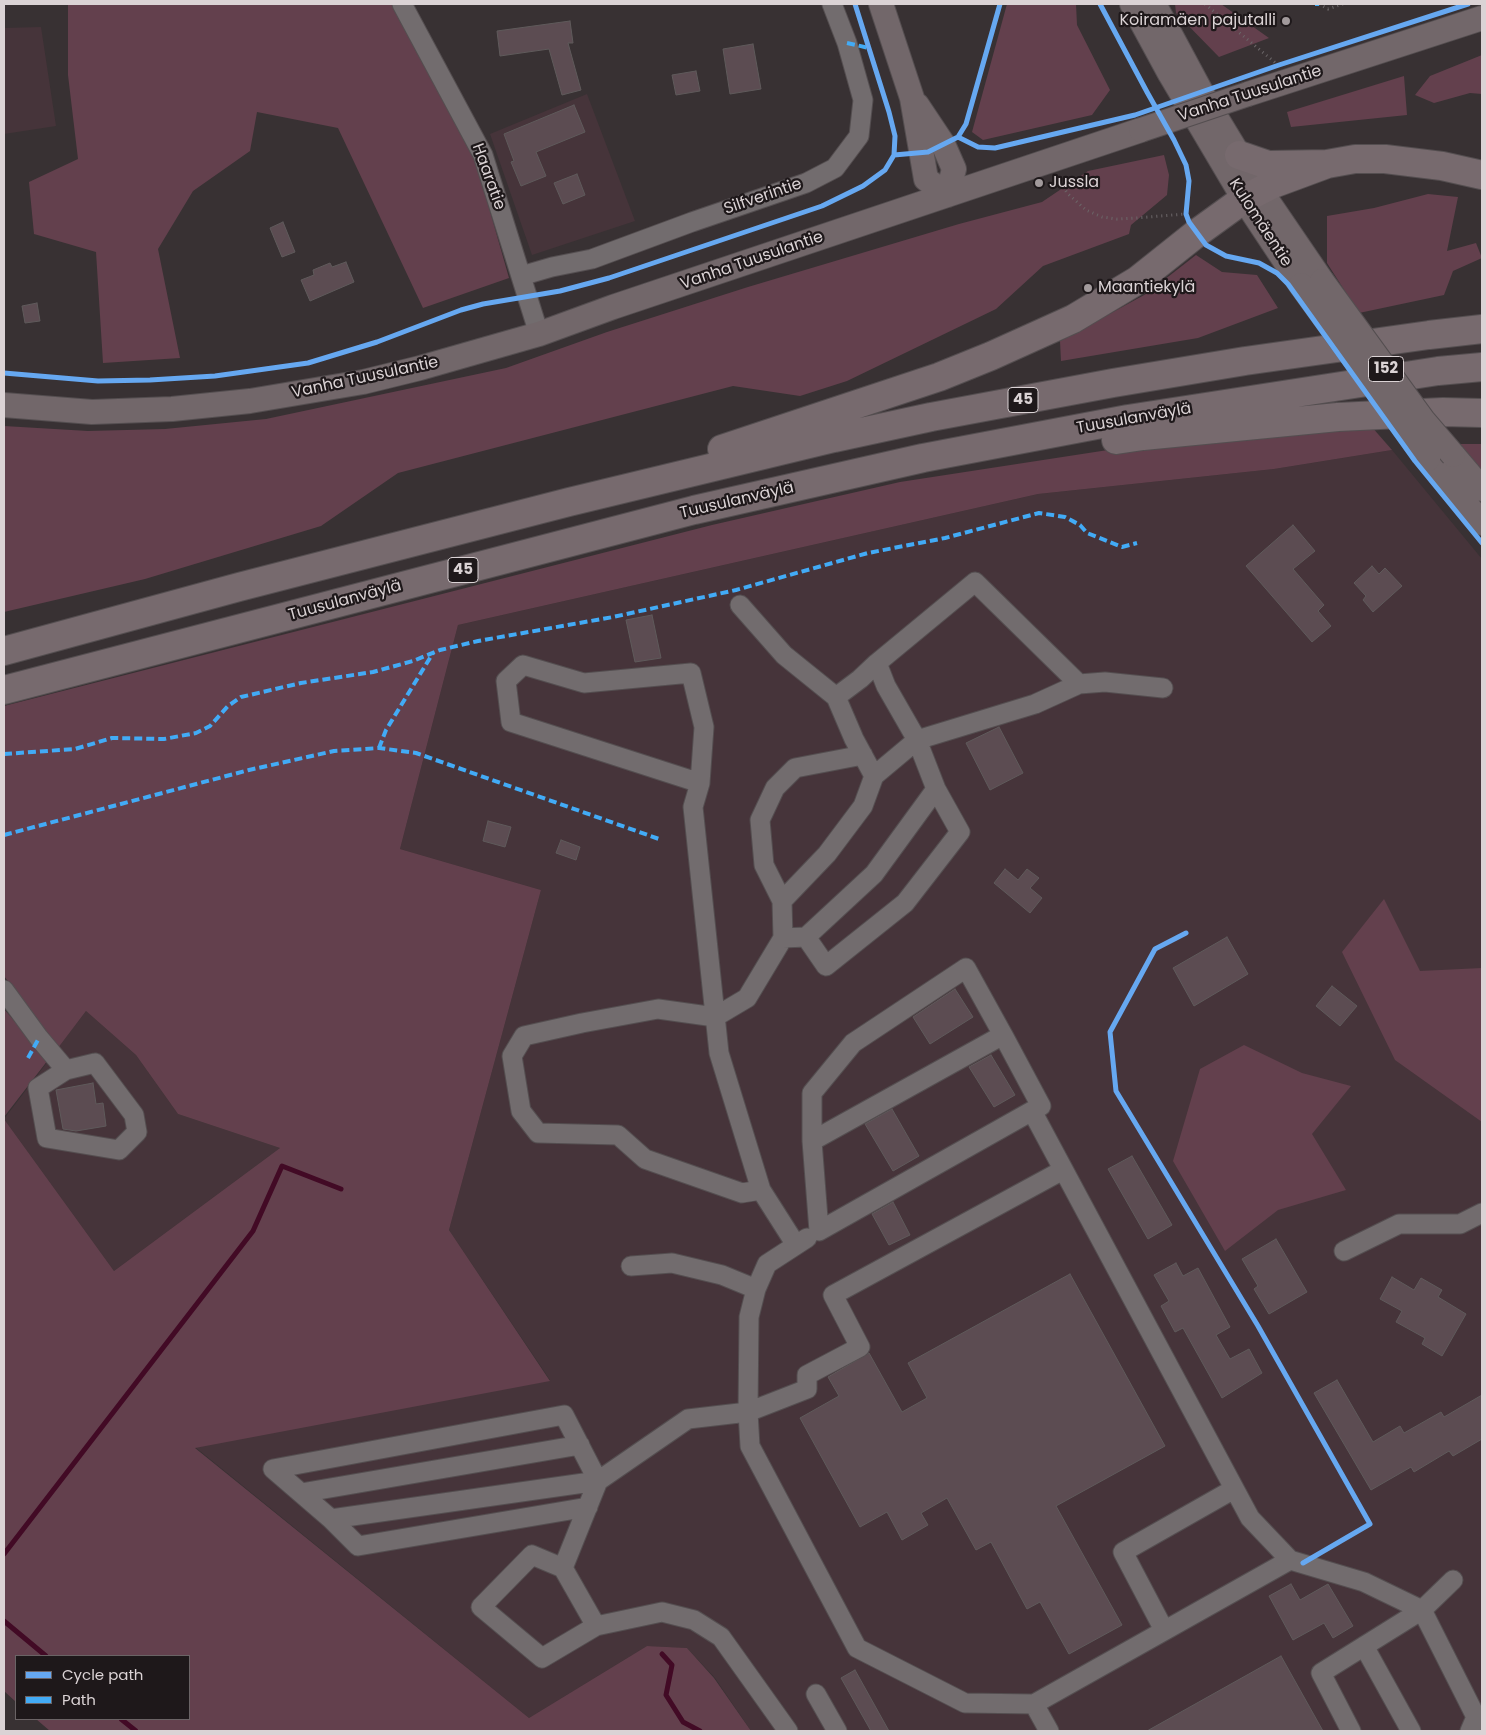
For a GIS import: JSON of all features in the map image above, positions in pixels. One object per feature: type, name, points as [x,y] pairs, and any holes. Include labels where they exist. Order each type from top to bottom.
[{"type":"highway","points":[[1239,155],[1268,165],[1327,164],[1355,159],[1385,159],[1442,166],[1482,175]]},
{"type":"highway","points":[[569,502],[885,396],[991,356],[1073,319],[1138,280],[1191,224],[1252,195],[1327,164]]},
{"type":"highway","name":"45","points":[[4,651],[249,584],[569,502],[834,438],[932,417],[1113,383],[1236,363],[1482,329]]},
{"type":"highway","name":"Tuusulanväylä","points":[[4,690],[694,510],[923,458],[1137,418],[1438,371],[1482,367]]},
{"type":"highway","points":[[923,458],[1034,452],[1143,436],[1338,417],[1443,412],[1482,413]]},
{"type":"main road","points":[[881,4],[912,98],[944,144],[954,169],[947,195]]},
{"type":"main road","name":"Kulomäentie","points":[[1132,4],[1170,74],[1428,459],[1482,523]]},
{"type":"main road","name":"Kulomäentie","points":[[1154,4],[1202,93],[1239,155],[1252,195]]},
{"type":"main road","name":"Vanha Tuusulantie","points":[[4,405],[92,412],[172,410],[250,401],[363,382],[420,368],[539,334],[613,307],[1248,94],[1482,18]]},
{"type":"main road","name":"Kulomäentie","points":[[1311,283],[1482,489]]},
{"type":"street","name":"Haaratie","points":[[402,4],[483,155],[539,334]]},
{"type":"street","name":"Silfverintie","points":[[521,276],[552,267],[592,259],[806,183],[835,168],[859,136],[862,100],[847,43],[832,4]]},
{"type":"street","points":[[836,697],[860,679],[974,582],[1078,684]]},
{"type":"street","points":[[740,605],[784,655],[836,697],[874,776]]},
{"type":"street","points":[[806,937],[826,966],[905,903],[960,832],[936,788],[917,740],[886,686],[877,663]]},
{"type":"street","points":[[700,783],[511,722],[506,681],[523,665],[584,683],[691,673],[704,727],[700,783],[693,807],[719,1053],[761,1190],[796,1245]]},
{"type":"street","points":[[782,901],[827,854],[863,806],[874,776],[917,740],[1035,704],[1078,684],[1106,682],[1163,688]]},
{"type":"street","points":[[761,1190],[742,1193],[645,1159],[618,1135],[538,1133],[521,1111],[512,1056],[524,1036],[658,1009],[715,1017],[747,998],[783,938],[782,901],[764,865],[760,820],[775,788],[795,768],[863,755]]},
{"type":"street","points":[[783,938],[806,937],[874,874],[936,788]]},
{"type":"street","points":[[819,1231],[812,1141],[812,1093],[853,1043],[966,968],[1041,1106],[819,1231],[768,1264],[756,1289],[749,1317],[748,1412],[750,1446],[857,1648],[965,1703],[1034,1704],[1290,1560]]},
{"type":"street","points":[[4,990],[39,1038],[66,1070]]},
{"type":"street","points":[[812,1141],[1003,1035]]},
{"type":"street","points":[[96,1063],[134,1115],[137,1132],[119,1150],[47,1138],[38,1088],[66,1070],[96,1063]]},
{"type":"street","points":[[1032,1111],[1250,1518],[1290,1560],[1364,1582],[1422,1610],[1476,1717],[1470,1731]]},
{"type":"street","points":[[331,1519],[598,1481],[688,1419],[748,1412],[807,1390],[807,1375],[860,1347],[833,1295],[1063,1170]]},
{"type":"street","points":[[1344,1252],[1399,1224],[1460,1224],[1482,1213]]},
{"type":"street","points":[[631,1266],[672,1263],[722,1275],[756,1289]]},
{"type":"street","points":[[563,1568],[588,1507],[598,1481],[564,1415],[272,1469],[331,1519],[358,1546],[588,1507]]},
{"type":"street","points":[[301,1493],[580,1445]]},
{"type":"street","points":[[1164,1630],[1123,1552],[1234,1489]]},
{"type":"street","points":[[596,1626],[563,1568],[532,1555],[481,1607],[542,1658],[596,1626],[662,1612],[694,1620],[721,1637],[788,1731]]},
{"type":"street","points":[[1350,1731],[1321,1673],[1422,1610],[1453,1580]]},
{"type":"street","points":[[1364,1646],[1411,1731]]},
{"type":"street","points":[[816,1694],[837,1731]]},
{"type":"street","points":[[1034,1704],[1049,1731]]},
{"type":"path","points":[[1205,4],[1279,65]]},
{"type":"path","points":[[1318,4],[1328,8],[1343,4]]},
{"type":"path","points":[[1270,69],[1288,62]]},
{"type":"path","points":[[1053,160],[1058,178],[1067,193],[1086,210],[1102,217],[1191,224],[1187,206]]},
{"type":"shaded area","points":[[68,4],[394,4],[474,155],[509,278],[423,308],[338,128],[257,112],[250,151],[193,191],[158,249],[180,358],[103,363],[96,252],[34,234],[29,182],[78,159],[68,75]]},
{"type":"shaded area","points":[[1007,4],[1076,4],[1077,25],[1110,90],[1092,115],[983,140],[972,132]]},
{"type":"shaded area","points":[[1175,4],[1221,4],[1269,38],[1219,57],[1176,13]]},
{"type":"shaded area","points":[[41,27],[56,126],[4,134],[4,28]]},
{"type":"shaded area","points":[[1482,55],[1482,94],[1470,93],[1434,103],[1415,95],[1430,76]]},
{"type":"shaded area","points":[[1404,76],[1407,115],[1291,127],[1287,112]]},
{"type":"shaded area","points":[[587,94],[635,221],[532,255],[490,134]]},
{"type":"shaded area","points":[[1164,155],[1169,175],[1167,195],[1131,225],[1129,234],[1043,266],[996,309],[847,381],[800,396],[733,386],[398,473],[321,526],[145,579],[4,612],[4,426],[88,431],[165,429],[266,419],[506,368],[607,332],[748,287],[959,224],[1042,202],[1088,171]]},
{"type":"shaded area","points":[[1428,194],[1458,197],[1447,251],[1476,243],[1482,258],[1453,271],[1444,295],[1359,313],[1327,263],[1327,216],[1374,208]]},
{"type":"shaded area","points":[[1196,255],[1222,272],[1257,275],[1278,308],[1198,338],[1061,361],[1060,341],[1146,294]]},
{"type":"shaded area","points":[[1371,426],[1392,450],[1274,469],[1038,494],[458,625],[400,849],[541,890],[449,1230],[550,1381],[195,1448],[529,1718],[647,1646],[687,1648],[714,1678],[751,1731],[50,1731],[37,1720],[190,1720],[190,1655],[15,1655],[15,1701],[4,1691],[4,1119],[114,1271],[280,1148],[178,1114],[136,1055],[86,1011],[58,1048],[4,976],[4,706],[712,525],[900,482],[1108,450]]},
{"type":"shaded area","points":[[1457,444],[1482,444],[1482,474]]},
{"type":"shaded area","points":[[1392,450],[1482,559],[1482,1731],[751,1731],[715,1678],[687,1648],[647,1646],[529,1718],[195,1447],[550,1380],[449,1230],[541,890],[400,849],[458,625],[1038,494],[1274,469]]},
{"type":"shaded area","points":[[1384,899],[1420,971],[1482,968],[1482,1122],[1395,1060],[1342,952]]},
{"type":"shaded area","points":[[4,1009],[48,1060],[4,1117]]},
{"type":"shaded area","points":[[86,1011],[136,1055],[178,1114],[280,1148],[114,1271],[4,1119]]},
{"type":"shaded area","points":[[1244,1045],[1302,1073],[1351,1086],[1312,1134],[1346,1190],[1278,1210],[1225,1251],[1173,1161],[1200,1069]]},
{"type":"building","points":[[570,21],[573,43],[568,43],[581,90],[562,95],[549,49],[500,56],[497,31]]},
{"type":"building","points":[[753,44],[761,89],[730,94],[723,49]]},
{"type":"building","points":[[696,71],[700,91],[676,95],[672,75]]},
{"type":"building","points":[[574,105],[585,132],[536,152],[546,176],[521,186],[511,162],[514,161],[504,134]]},
{"type":"building","points":[[577,174],[585,195],[563,204],[554,183]]},
{"type":"building","points":[[283,222],[295,252],[282,257],[270,228]]},
{"type":"building","points":[[346,262],[354,282],[310,301],[301,280],[314,275],[313,270],[330,263],[332,267]]},
{"type":"building","points":[[37,303],[40,321],[25,323],[22,306]]},
{"type":"building","points":[[1293,525],[1315,551],[1293,569],[1324,605],[1318,611],[1331,626],[1312,642],[1246,566]]},
{"type":"building","points":[[1372,566],[1379,574],[1385,568],[1402,586],[1373,612],[1363,600],[1366,596],[1354,583]]},
{"type":"building","points":[[652,615],[661,658],[635,662],[626,620]]},
{"type":"building","points":[[999,727],[1023,773],[990,790],[966,743]]},
{"type":"building","points":[[488,821],[511,827],[505,847],[483,841]]},
{"type":"building","points":[[561,840],[580,847],[576,860],[556,853]]},
{"type":"building","points":[[1005,869],[1018,880],[1027,869],[1039,878],[1030,888],[1042,898],[1030,913],[994,883]]},
{"type":"building","points":[[1227,937],[1248,974],[1194,1006],[1173,968]]},
{"type":"building","points":[[1332,986],[1357,1006],[1340,1026],[1316,1006]]},
{"type":"building","points":[[955,989],[973,1017],[930,1044],[913,1017]]},
{"type":"building","points":[[991,1055],[1015,1095],[994,1107],[969,1067]]},
{"type":"building","points":[[93,1083],[96,1104],[103,1103],[106,1126],[76,1131],[63,1129],[56,1090]]},
{"type":"building","points":[[892,1109],[919,1156],[893,1171],[865,1124]]},
{"type":"building","points":[[1132,1156],[1172,1225],[1148,1239],[1108,1169]]},
{"type":"building","points":[[893,1202],[910,1235],[889,1245],[872,1214]]},
{"type":"building","points":[[1276,1239],[1307,1292],[1269,1314],[1254,1289],[1258,1286],[1242,1259]]},
{"type":"building","points":[[1176,1263],[1183,1276],[1198,1268],[1230,1327],[1216,1335],[1230,1359],[1249,1349],[1262,1373],[1222,1398],[1183,1328],[1175,1332],[1161,1306],[1169,1301],[1154,1275]]},
{"type":"building","points":[[1070,1274],[1165,1446],[1056,1506],[1122,1625],[1069,1654],[1040,1602],[1027,1609],[991,1542],[976,1550],[947,1498],[921,1513],[928,1525],[902,1540],[887,1512],[860,1527],[800,1418],[839,1396],[828,1377],[869,1353],[902,1412],[927,1398],[908,1363]]},
{"type":"building","points":[[1392,1277],[1414,1290],[1421,1278],[1442,1290],[1438,1297],[1466,1314],[1442,1356],[1422,1344],[1425,1338],[1396,1322],[1402,1311],[1380,1299]]},
{"type":"building","points":[[1337,1380],[1373,1442],[1400,1426],[1404,1433],[1441,1412],[1444,1417],[1482,1395],[1482,1439],[1453,1456],[1449,1451],[1414,1472],[1411,1467],[1371,1490],[1314,1393]]},
{"type":"building","points":[[1291,1584],[1300,1600],[1328,1584],[1353,1626],[1333,1638],[1324,1623],[1293,1640],[1269,1596]]},
{"type":"building","points":[[1281,1656],[1323,1731],[1147,1731]]},
{"type":"building","points":[[855,1670],[889,1731],[871,1731],[841,1678]]},
{"type":"waterway","points":[[4,1554],[253,1231],[282,1166],[341,1189]]},
{"type":"waterway","points":[[4,1621],[45,1655]]},
{"type":"waterway","points":[[662,1654],[672,1665],[666,1695],[683,1722],[700,1731]]},
{"type":"waterway","points":[[122,1720],[136,1731]]},
{"type":"marked path","points":[[847,43],[869,48]]},
{"type":"marked path","points":[[4,754],[75,749],[112,738],[164,739],[196,733],[210,726],[228,706],[241,697],[301,683],[373,672],[413,661],[440,650],[478,641],[613,617],[736,590],[868,553],[945,538],[1039,513],[1065,517],[1080,525],[1087,533],[1122,547],[1137,543]]},
{"type":"marked path","points":[[379,748],[386,730],[433,653]]},
{"type":"marked path","points":[[4,835],[249,770],[334,751],[379,748],[416,753],[659,839]]},
{"type":"marked path","points":[[28,1058],[39,1038]]},
{"type":"cycle path","points":[[4,373],[98,381],[150,380],[215,376],[308,363],[377,342],[461,310],[483,304],[560,291],[609,278],[822,206],[863,186],[885,170],[894,155],[895,136],[889,112],[855,4]]},
{"type":"cycle path","points":[[894,155],[928,152],[958,137],[966,124],[1000,4]]},
{"type":"cycle path","points":[[1100,4],[1186,165],[1189,181],[1186,214],[1189,222],[1206,245],[1226,256],[1259,263],[1277,273],[1288,284],[1415,461],[1482,543]]},
{"type":"cycle path","points":[[958,137],[978,147],[995,148],[1135,115],[1279,65],[1468,4]]},
{"type":"cycle path","points":[[1186,933],[1155,949],[1110,1032],[1116,1091],[1258,1326],[1370,1524],[1303,1563]]},
{"type":"place","name":"Koiramäen pajutalli","points":[[1286,21]]},
{"type":"place","name":"Jussla","points":[[1039,183]]},
{"type":"place","name":"Maantiekylä","points":[[1088,288]]}]
